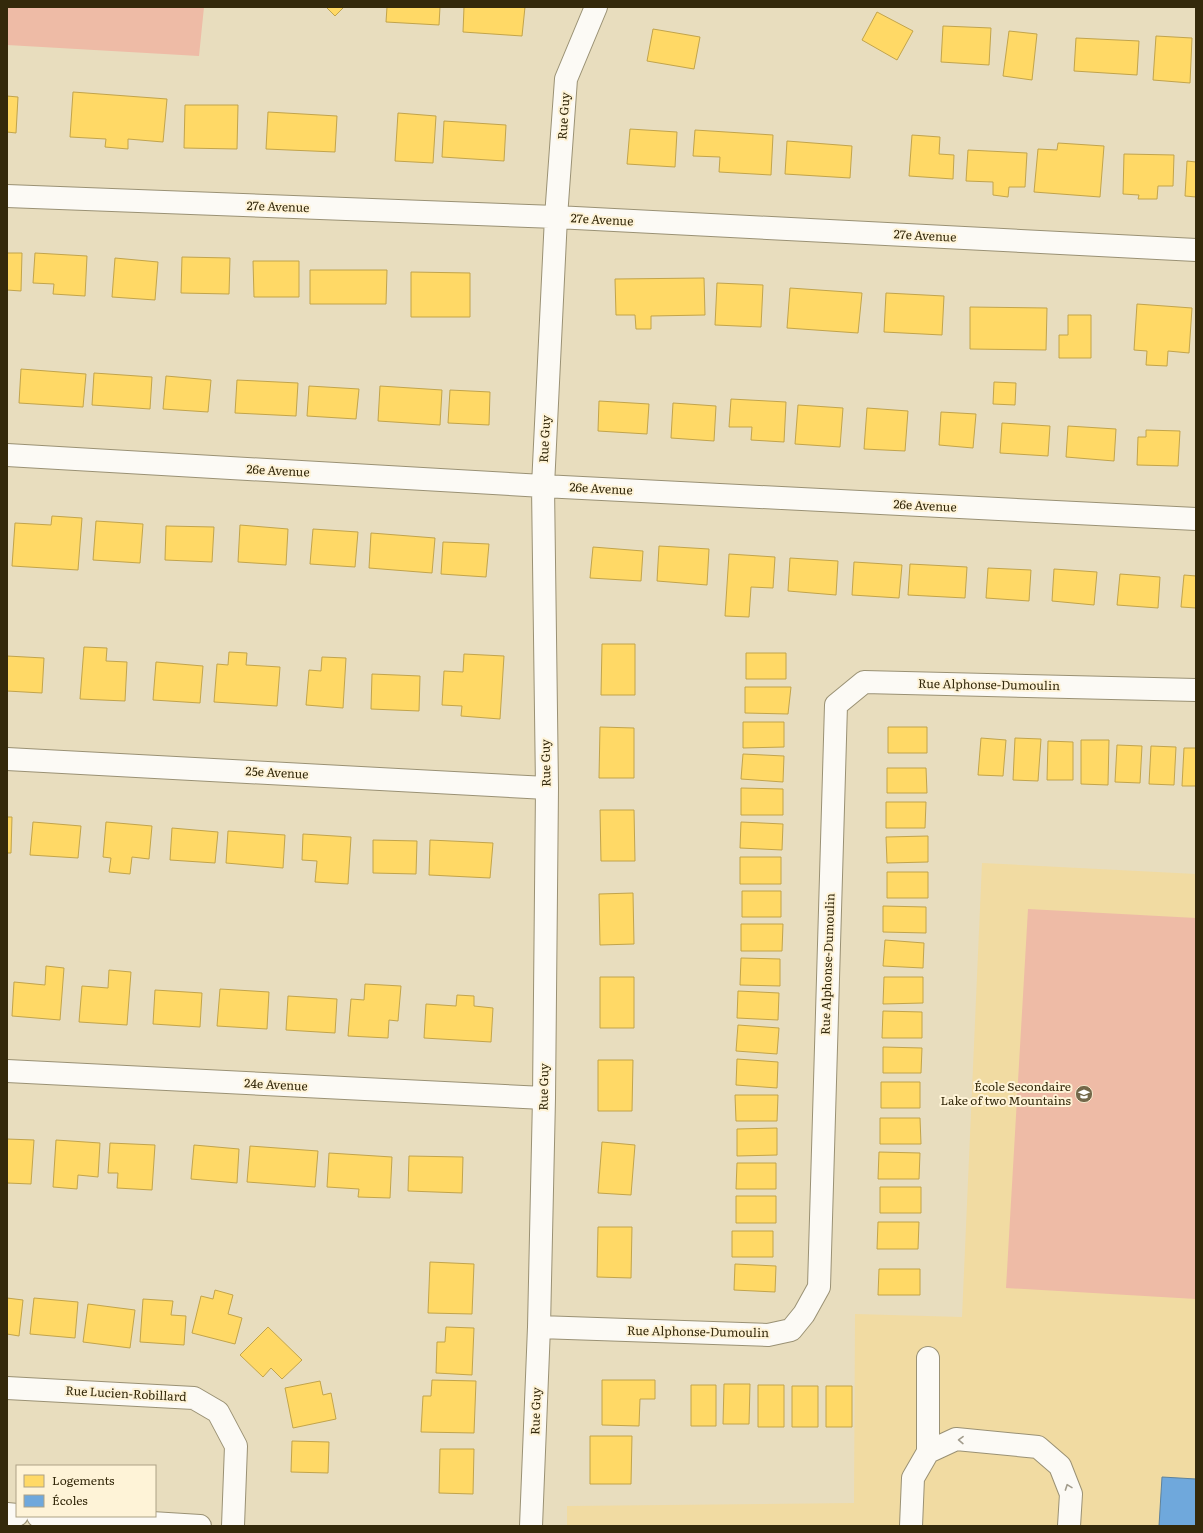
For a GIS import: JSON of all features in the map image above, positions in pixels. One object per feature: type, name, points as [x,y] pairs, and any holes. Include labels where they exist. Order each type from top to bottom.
[{"type":"street","name":"Rue Guy","points":[[531,1526],[539,1327],[544,1098],[547,788],[543,486],[556,217],[566,79],[596,7]]},
{"type":"street","name":"27e Avenue","points":[[7,196],[556,217],[1196,250]]},
{"type":"street","name":"26e Avenue","points":[[7,455],[543,486],[1196,520]]},
{"type":"street","name":"Rue Alphonse-Dumoulin","points":[[539,1327],[768,1335],[791,1330],[804,1314],[819,1287],[836,705],[864,682],[1196,690]]},
{"type":"street","name":"25e Avenue","points":[[7,759],[547,788]]},
{"type":"street","name":"24e Avenue","points":[[7,1071],[544,1098]]},
{"type":"street","points":[[911,1526],[913,1478],[928,1452],[928,1358]]},
{"type":"street","name":"Rue Lucien-Robillard","points":[[7,1388],[194,1398],[218,1412],[236,1446],[234,1526]]},
{"type":"street","points":[[928,1452],[956,1439],[1038,1447],[1060,1466],[1071,1494],[1069,1526]]},
{"type":"street","points":[[54,1517],[200,1526]]},
{"type":"shaded area","points":[[7,7],[204,7],[199,56],[7,45]]},
{"type":"shaded area","name":"École Secondaire Lake of two Mountains","points":[[982,863],[1196,874],[1196,1526],[567,1526],[567,1506],[854,1503],[855,1314],[962,1317]]},
{"type":"shaded area","points":[[1028,909],[1196,918],[1196,1299],[1006,1288]]},
{"type":"building: Logements","points":[[326,7],[344,7],[335,16]]},
{"type":"building: Logements","points":[[387,7],[440,7],[439,25],[386,22]]},
{"type":"building: Logements","points":[[464,7],[525,7],[522,36],[463,32]]},
{"type":"building: Logements","points":[[877,12],[913,31],[897,60],[862,40]]},
{"type":"building: Logements","points":[[943,26],[991,28],[989,65],[941,62]]},
{"type":"building: Logements","points":[[653,29],[700,37],[694,69],[647,61]]},
{"type":"building: Logements","points":[[1009,31],[1037,34],[1032,80],[1003,76]]},
{"type":"building: Logements","points":[[1156,36],[1192,38],[1190,83],[1153,80]]},
{"type":"building: Logements","points":[[1076,38],[1139,41],[1137,75],[1074,71]]},
{"type":"building: Logements","points":[[73,92],[167,99],[163,142],[128,139],[128,149],[105,147],[106,139],[70,137]]},
{"type":"building: Logements","points":[[7,96],[18,97],[16,133],[7,132]]},
{"type":"building: Logements","points":[[185,105],[238,105],[237,149],[184,148]]},
{"type":"building: Logements","points":[[268,112],[337,116],[335,152],[266,149]]},
{"type":"building: Logements","points":[[398,113],[436,116],[433,163],[395,161]]},
{"type":"building: Logements","points":[[444,121],[506,125],[504,161],[442,157]]},
{"type":"building: Logements","points":[[630,129],[677,132],[675,167],[627,164]]},
{"type":"building: Logements","points":[[695,130],[773,135],[771,175],[719,172],[720,157],[693,156]]},
{"type":"building: Logements","points":[[912,135],[940,137],[939,154],[954,155],[953,179],[909,176]]},
{"type":"building: Logements","points":[[787,141],[852,146],[850,178],[785,174]]},
{"type":"building: Logements","points":[[1058,143],[1104,146],[1100,197],[1034,192],[1038,149],[1057,150]]},
{"type":"building: Logements","points":[[968,150],[1027,153],[1025,187],[1009,187],[1008,197],[993,195],[993,182],[966,181]]},
{"type":"building: Logements","points":[[1124,154],[1174,155],[1173,186],[1158,186],[1157,199],[1138,199],[1139,195],[1123,194]]},
{"type":"building: Logements","points":[[1187,161],[1196,162],[1196,197],[1185,196]]},
{"type":"building: Logements","points":[[7,253],[22,253],[21,291],[7,290]]},
{"type":"building: Logements","points":[[35,253],[87,256],[85,296],[53,294],[54,284],[33,283]]},
{"type":"building: Logements","points":[[182,257],[230,258],[229,294],[181,293]]},
{"type":"building: Logements","points":[[115,258],[158,262],[155,300],[112,297]]},
{"type":"building: Logements","points":[[253,261],[299,261],[299,297],[254,297]]},
{"type":"building: Logements","points":[[310,270],[387,270],[386,304],[310,304]]},
{"type":"building: Logements","points":[[411,272],[470,273],[470,317],[411,317]]},
{"type":"building: Logements","points":[[704,278],[705,315],[651,316],[651,329],[636,329],[635,315],[616,315],[615,279]]},
{"type":"building: Logements","points":[[717,283],[763,285],[761,327],[715,325]]},
{"type":"building: Logements","points":[[790,288],[862,293],[858,333],[787,328]]},
{"type":"building: Logements","points":[[886,293],[944,296],[942,335],[884,332]]},
{"type":"building: Logements","points":[[1137,304],[1192,308],[1189,353],[1168,351],[1167,366],[1146,365],[1147,351],[1134,350]]},
{"type":"building: Logements","points":[[970,307],[1047,308],[1046,350],[970,349]]},
{"type":"building: Logements","points":[[1068,315],[1091,315],[1091,358],[1059,358],[1059,335],[1068,335]]},
{"type":"building: Logements","points":[[21,369],[86,374],[83,407],[19,403]]},
{"type":"building: Logements","points":[[94,373],[152,377],[150,409],[92,405]]},
{"type":"building: Logements","points":[[166,376],[211,380],[208,412],[163,409]]},
{"type":"building: Logements","points":[[237,380],[298,383],[296,416],[235,413]]},
{"type":"building: Logements","points":[[994,382],[1016,383],[1015,405],[993,404]]},
{"type":"building: Logements","points":[[309,386],[359,389],[356,419],[307,416]]},
{"type":"building: Logements","points":[[380,386],[442,390],[440,425],[378,421]]},
{"type":"building: Logements","points":[[450,390],[490,392],[489,425],[448,423]]},
{"type":"building: Logements","points":[[731,399],[786,402],[784,442],[751,440],[752,427],[729,427]]},
{"type":"building: Logements","points":[[599,401],[649,404],[647,434],[598,431]]},
{"type":"building: Logements","points":[[673,403],[716,406],[714,441],[671,438]]},
{"type":"building: Logements","points":[[798,405],[843,408],[840,447],[795,444]]},
{"type":"building: Logements","points":[[867,408],[908,411],[905,451],[864,449]]},
{"type":"building: Logements","points":[[941,412],[976,414],[973,448],[939,445]]},
{"type":"building: Logements","points":[[1002,423],[1050,426],[1048,456],[1000,453]]},
{"type":"building: Logements","points":[[1068,426],[1116,429],[1114,461],[1066,457]]},
{"type":"building: Logements","points":[[1146,430],[1180,431],[1178,466],[1137,465],[1138,437],[1146,437]]},
{"type":"building: Logements","points":[[52,516],[82,518],[78,570],[12,566],[15,523],[51,525]]},
{"type":"building: Logements","points":[[96,521],[143,524],[140,563],[93,560]]},
{"type":"building: Logements","points":[[240,525],[288,529],[286,565],[238,562]]},
{"type":"building: Logements","points":[[166,526],[214,527],[212,562],[165,560]]},
{"type":"building: Logements","points":[[313,529],[358,532],[355,567],[310,564]]},
{"type":"building: Logements","points":[[371,533],[435,538],[432,573],[369,568]]},
{"type":"building: Logements","points":[[443,542],[489,544],[486,577],[441,574]]},
{"type":"building: Logements","points":[[659,546],[709,549],[707,585],[657,581]]},
{"type":"building: Logements","points":[[593,547],[643,551],[641,581],[590,578]]},
{"type":"building: Logements","points":[[729,554],[775,557],[773,588],[751,587],[749,617],[725,616]]},
{"type":"building: Logements","points":[[790,558],[838,561],[836,595],[788,591]]},
{"type":"building: Logements","points":[[854,562],[902,565],[899,598],[852,595]]},
{"type":"building: Logements","points":[[910,564],[967,567],[965,598],[908,595]]},
{"type":"building: Logements","points":[[988,568],[1031,570],[1029,601],[986,598]]},
{"type":"building: Logements","points":[[1054,569],[1097,572],[1094,605],[1052,601]]},
{"type":"building: Logements","points":[[1120,574],[1160,577],[1158,608],[1117,605]]},
{"type":"building: Logements","points":[[1184,575],[1196,576],[1196,608],[1181,607]]},
{"type":"building: Logements","points":[[602,644],[635,644],[635,695],[601,695]]},
{"type":"building: Logements","points":[[84,647],[107,648],[106,661],[127,662],[125,701],[80,699]]},
{"type":"building: Logements","points":[[229,652],[247,653],[246,665],[280,667],[277,706],[214,702],[217,664],[228,665]]},
{"type":"building: Logements","points":[[746,653],[786,653],[786,679],[746,679]]},
{"type":"building: Logements","points":[[464,654],[504,656],[500,719],[461,716],[462,706],[442,705],[444,671],[463,672]]},
{"type":"building: Logements","points":[[7,656],[44,658],[42,693],[7,691]]},
{"type":"building: Logements","points":[[322,657],[346,658],[343,708],[306,705],[309,670],[321,671]]},
{"type":"building: Logements","points":[[156,662],[203,666],[200,703],[153,700]]},
{"type":"building: Logements","points":[[372,674],[420,676],[419,711],[371,709]]},
{"type":"building: Logements","points":[[745,687],[791,687],[788,714],[745,713]]},
{"type":"building: Logements","points":[[743,722],[784,722],[784,747],[743,748]]},
{"type":"building: Logements","points":[[600,727],[634,728],[634,778],[599,778]]},
{"type":"building: Logements","points":[[888,727],[927,727],[927,753],[888,753]]},
{"type":"building: Logements","points":[[981,738],[1006,740],[1003,776],[978,775]]},
{"type":"building: Logements","points":[[1015,738],[1041,739],[1038,781],[1013,780]]},
{"type":"building: Logements","points":[[1081,740],[1109,740],[1108,785],[1081,784]]},
{"type":"building: Logements","points":[[1048,741],[1073,742],[1073,780],[1047,780]]},
{"type":"building: Logements","points":[[1117,745],[1142,746],[1140,783],[1115,782]]},
{"type":"building: Logements","points":[[1151,746],[1176,747],[1174,785],[1149,784]]},
{"type":"building: Logements","points":[[1184,748],[1196,748],[1196,786],[1182,786]]},
{"type":"building: Logements","points":[[743,754],[784,756],[783,782],[741,779]]},
{"type":"building: Logements","points":[[887,768],[926,768],[927,793],[887,793]]},
{"type":"building: Logements","points":[[741,788],[783,789],[783,815],[741,815]]},
{"type":"building: Logements","points":[[886,802],[926,802],[925,828],[886,828]]},
{"type":"building: Logements","points":[[600,810],[634,810],[635,861],[601,861]]},
{"type":"building: Logements","points":[[7,817],[12,817],[11,853],[7,853]]},
{"type":"building: Logements","points":[[33,822],[81,826],[78,858],[30,855]]},
{"type":"building: Logements","points":[[106,822],[152,826],[149,859],[132,857],[130,874],[109,872],[111,858],[103,857]]},
{"type":"building: Logements","points":[[741,822],[783,824],[782,850],[740,848]]},
{"type":"building: Logements","points":[[172,828],[218,832],[215,863],[170,860]]},
{"type":"building: Logements","points":[[228,831],[285,835],[283,868],[226,863]]},
{"type":"building: Logements","points":[[303,834],[351,837],[348,884],[315,882],[317,861],[302,860]]},
{"type":"building: Logements","points":[[928,836],[928,862],[887,863],[886,837]]},
{"type":"building: Logements","points":[[373,840],[417,841],[416,874],[373,873]]},
{"type":"building: Logements","points":[[430,840],[493,843],[490,878],[429,875]]},
{"type":"building: Logements","points":[[740,857],[781,857],[781,884],[740,884]]},
{"type":"building: Logements","points":[[887,872],[928,872],[928,898],[887,898]]},
{"type":"building: Logements","points":[[742,891],[781,891],[781,917],[742,917]]},
{"type":"building: Logements","points":[[633,893],[634,944],[600,945],[599,894]]},
{"type":"building: Logements","points":[[883,906],[926,907],[926,933],[883,932]]},
{"type":"building: Logements","points":[[741,924],[783,924],[782,951],[741,951]]},
{"type":"building: Logements","points":[[885,940],[924,943],[923,968],[883,966]]},
{"type":"building: Logements","points":[[741,958],[780,959],[780,986],[740,985]]},
{"type":"building: Logements","points":[[46,966],[64,968],[60,1020],[12,1016],[14,982],[45,985]]},
{"type":"building: Logements","points":[[109,970],[131,972],[127,1025],[79,1022],[82,986],[108,988]]},
{"type":"building: Logements","points":[[600,977],[634,977],[634,1028],[600,1028]]},
{"type":"building: Logements","points":[[884,977],[923,977],[923,1003],[883,1004]]},
{"type":"building: Logements","points":[[365,984],[401,986],[398,1021],[389,1020],[388,1038],[348,1036],[351,999],[364,1000]]},
{"type":"building: Logements","points":[[220,989],[269,992],[267,1029],[217,1026]]},
{"type":"building: Logements","points":[[155,990],[202,993],[200,1027],[153,1024]]},
{"type":"building: Logements","points":[[738,991],[779,993],[778,1020],[737,1018]]},
{"type":"building: Logements","points":[[457,995],[474,996],[474,1006],[493,1008],[491,1042],[424,1038],[426,1004],[456,1006]]},
{"type":"building: Logements","points":[[288,996],[337,999],[335,1033],[286,1030]]},
{"type":"building: Logements","points":[[883,1011],[922,1012],[922,1038],[882,1038]]},
{"type":"building: Logements","points":[[738,1025],[779,1028],[777,1054],[736,1051]]},
{"type":"building: Logements","points":[[883,1047],[922,1048],[921,1073],[883,1073]]},
{"type":"building: Logements","points":[[737,1059],[778,1062],[777,1088],[736,1085]]},
{"type":"building: Logements","points":[[598,1060],[633,1060],[632,1111],[598,1111]]},
{"type":"building: Logements","points":[[881,1082],[920,1082],[920,1108],[881,1108]]},
{"type":"building: Logements","points":[[735,1095],[778,1095],[777,1121],[736,1121]]},
{"type":"building: Logements","points":[[880,1118],[920,1118],[921,1144],[880,1144]]},
{"type":"building: Logements","points":[[777,1128],[777,1155],[737,1156],[737,1129]]},
{"type":"building: Logements","points":[[7,1139],[34,1140],[31,1184],[7,1183]]},
{"type":"building: Logements","points":[[56,1140],[100,1143],[98,1177],[78,1175],[77,1189],[53,1187]]},
{"type":"building: Logements","points":[[602,1142],[635,1145],[631,1195],[598,1193]]},
{"type":"building: Logements","points":[[110,1143],[155,1145],[152,1190],[117,1188],[118,1173],[108,1173]]},
{"type":"building: Logements","points":[[194,1145],[239,1149],[237,1183],[191,1179]]},
{"type":"building: Logements","points":[[250,1146],[318,1151],[315,1187],[247,1182]]},
{"type":"building: Logements","points":[[879,1152],[920,1153],[919,1179],[878,1179]]},
{"type":"building: Logements","points":[[329,1153],[392,1157],[390,1198],[358,1197],[359,1189],[327,1187]]},
{"type":"building: Logements","points":[[409,1156],[463,1157],[462,1193],[408,1191]]},
{"type":"building: Logements","points":[[737,1163],[776,1163],[776,1189],[736,1189]]},
{"type":"building: Logements","points":[[880,1187],[921,1187],[921,1213],[880,1213]]},
{"type":"building: Logements","points":[[736,1196],[776,1196],[776,1223],[736,1223]]},
{"type":"building: Logements","points":[[878,1222],[919,1222],[918,1249],[877,1249]]},
{"type":"building: Logements","points":[[598,1227],[632,1227],[631,1278],[597,1277]]},
{"type":"building: Logements","points":[[732,1231],[773,1231],[773,1257],[732,1257]]},
{"type":"building: Logements","points":[[430,1262],[474,1264],[472,1314],[428,1313]]},
{"type":"building: Logements","points":[[735,1264],[776,1266],[775,1292],[734,1290]]},
{"type":"building: Logements","points":[[879,1269],[920,1269],[920,1295],[878,1295]]},
{"type":"building: Logements","points":[[215,1290],[233,1295],[228,1314],[242,1318],[235,1344],[192,1333],[201,1296],[213,1299]]},
{"type":"building: Logements","points":[[7,1298],[23,1300],[19,1336],[7,1334]]},
{"type":"building: Logements","points":[[34,1298],[78,1302],[75,1338],[30,1334]]},
{"type":"building: Logements","points":[[143,1299],[173,1301],[171,1315],[186,1316],[184,1345],[140,1342]]},
{"type":"building: Logements","points":[[88,1304],[135,1310],[130,1348],[83,1342]]},
{"type":"building: Logements","points":[[268,1327],[302,1360],[282,1379],[271,1368],[263,1377],[240,1355]]},
{"type":"building: Logements","points":[[446,1327],[474,1328],[472,1375],[436,1373],[437,1342],[445,1342]]},
{"type":"building: Logements","points":[[432,1380],[476,1381],[474,1433],[421,1432],[423,1396],[431,1396]]},
{"type":"building: Logements","points":[[602,1380],[655,1380],[655,1399],[640,1399],[639,1426],[602,1425]]},
{"type":"building: Logements","points":[[320,1381],[323,1395],[331,1393],[336,1419],[293,1428],[285,1388]]},
{"type":"building: Logements","points":[[724,1384],[750,1384],[749,1424],[723,1424]]},
{"type":"building: Logements","points":[[691,1385],[716,1385],[716,1426],[691,1426]]},
{"type":"building: Logements","points":[[758,1385],[784,1385],[784,1427],[758,1427]]},
{"type":"building: Logements","points":[[792,1386],[818,1386],[818,1427],[792,1427]]},
{"type":"building: Logements","points":[[826,1386],[852,1386],[852,1427],[826,1427]]},
{"type":"building: Logements","points":[[590,1436],[632,1436],[631,1484],[590,1484]]},
{"type":"building: Logements","points":[[292,1441],[329,1442],[328,1473],[291,1472]]},
{"type":"building: Logements","points":[[440,1449],[474,1449],[473,1494],[439,1493]]},
{"type":"building: Écoles","points":[[1162,1477],[1196,1479],[1196,1526],[1159,1526]]},
{"type":"place","name":"École Secondaire Lake of two Mountains","points":[[1084,1094]]}]
